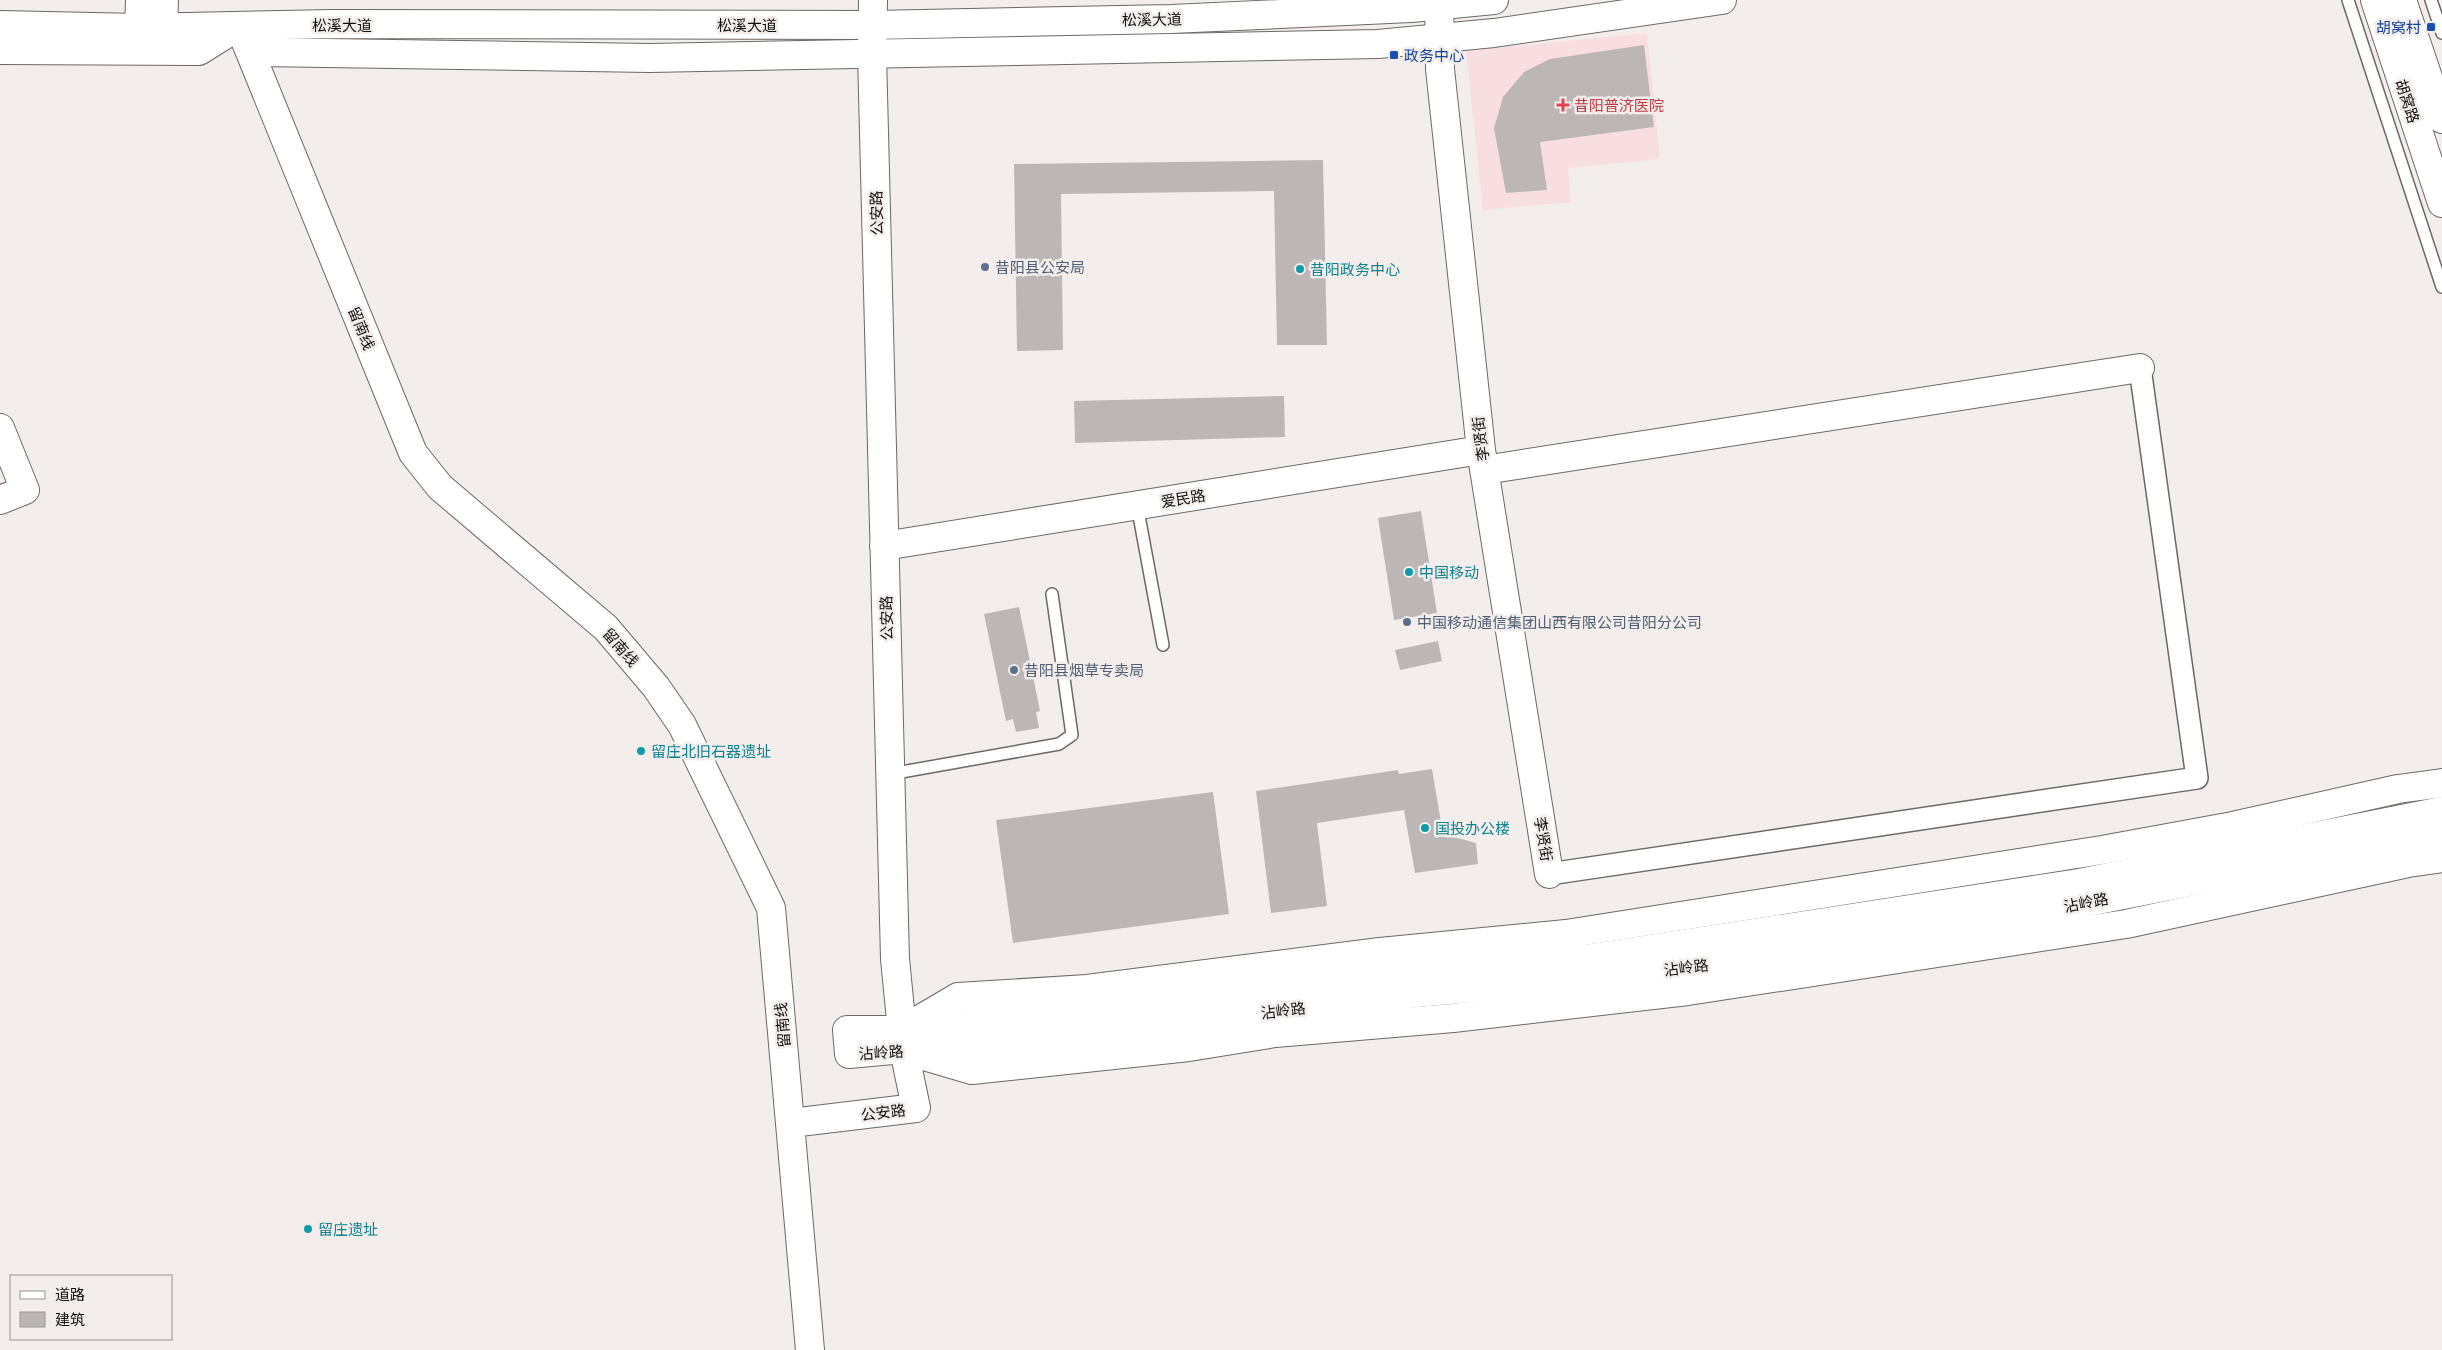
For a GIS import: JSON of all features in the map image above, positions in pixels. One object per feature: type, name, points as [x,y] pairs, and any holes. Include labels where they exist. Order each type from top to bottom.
[{"type":"main road","points":[[140,0],[151,27]]},
{"type":"main road","points":[[151,27],[164,0]]},
{"type":"main road","name":"松溪大道","points":[[0,25],[239,26],[873,12],[1171,19],[1494,0]]},
{"type":"main road","points":[[0,50],[199,51],[239,26],[259,52],[650,58],[1378,44],[1562,24],[1722,0]]},
{"type":"main road","name":"胡窝路","points":[[2375,0],[2442,203]]},
{"type":"main road","name":"胡窝路","points":[[2402,0],[2442,119]]},
{"type":"main road","name":"李贤街","points":[[1439,3],[1440,69],[1483,460],[1549,874]]},
{"type":"main road","name":"公安路","points":[[791,1123],[916,1108],[903,1040],[894,959],[872,54],[873,12]]},
{"type":"main road","name":"留南线","points":[[239,26],[413,453],[440,486],[606,628],[656,687],[682,725],[771,908],[810,1350]]},
{"type":"main road","name":"爱民路","points":[[884,546],[1137,505],[1483,460],[2140,368]]},
{"type":"main road","points":[[0,428],[25,490],[0,500]]},
{"type":"main road","points":[[2442,783],[2398,789],[2233,826],[2102,850],[1576,933],[1380,952],[1087,989],[958,996],[903,1040],[972,1070],[1189,1048],[1275,1033],[1453,1018],[1688,991],[2126,924],[2408,863],[2442,858]]},
{"type":"main road","name":"沾岭路","points":[[903,1040],[1359,980],[1585,959],[2079,883],[2442,811]]},
{"type":"main road","name":"沾岭路","points":[[903,1040],[1151,1026],[1416,993],[1683,969],[2012,917],[2442,832]]},
{"type":"street","points":[[1549,874],[2197,778],[2140,368]]},
{"type":"lane","points":[[2348,0],[2442,287]]},
{"type":"lane","points":[[2431,0],[2442,33]]},
{"type":"lane","points":[[1137,505],[1163,645]]},
{"type":"lane","points":[[890,774],[1059,744],[1072,735],[1052,594]]},
{"type":"shaded area","name":"昔阳普济医院","points":[[1647,33],[1660,159],[1568,168],[1571,202],[1483,210],[1466,51]]},
{"type":"building","points":[[1644,45],[1654,127],[1540,142],[1547,190],[1506,193],[1494,128],[1503,97],[1524,72],[1550,59]]},
{"type":"building","name":"昔阳政务中心","points":[[1323,160],[1327,345],[1277,345],[1274,191],[1061,194],[1063,350],[1017,351],[1014,164]]},
{"type":"building","points":[[1284,396],[1285,437],[1075,443],[1074,401]]},
{"type":"building","name":"中国移动","points":[[1421,511],[1437,613],[1394,620],[1378,518]]},
{"type":"building","name":"昔阳县烟草专卖局","points":[[1019,607],[1040,711],[1036,712],[1039,728],[1016,732],[1013,719],[1006,721],[984,614]]},
{"type":"building","points":[[1438,641],[1442,661],[1400,670],[1395,650]]},
{"type":"building","points":[[1432,769],[1443,834],[1476,843],[1478,864],[1415,873],[1404,810],[1317,823],[1327,906],[1271,913],[1256,791],[1398,770],[1399,774]]},
{"type":"building","points":[[1213,792],[1229,914],[1013,943],[996,820]]},
{"type":"place","name":"胡窝村","points":[[2431,27]]},
{"type":"place","name":"政务中心","points":[[1394,55]]},
{"type":"place","name":"昔阳普济医院","points":[[1563,105]]},
{"type":"place","name":"昔阳县公安局","points":[[985,267]]},
{"type":"place","name":"昔阳政务中心","points":[[1300,269]]},
{"type":"place","name":"中国移动","points":[[1409,572]]},
{"type":"place","name":"中国移动通信集团山西有限公司昔阳分公司","points":[[1407,622]]},
{"type":"place","name":"昔阳县烟草专卖局","points":[[1014,670]]},
{"type":"place","name":"留庄北旧石器遗址","points":[[641,751]]},
{"type":"place","name":"国投办公楼","points":[[1425,828]]},
{"type":"place","name":"留庄遗址","points":[[308,1229]]}]
